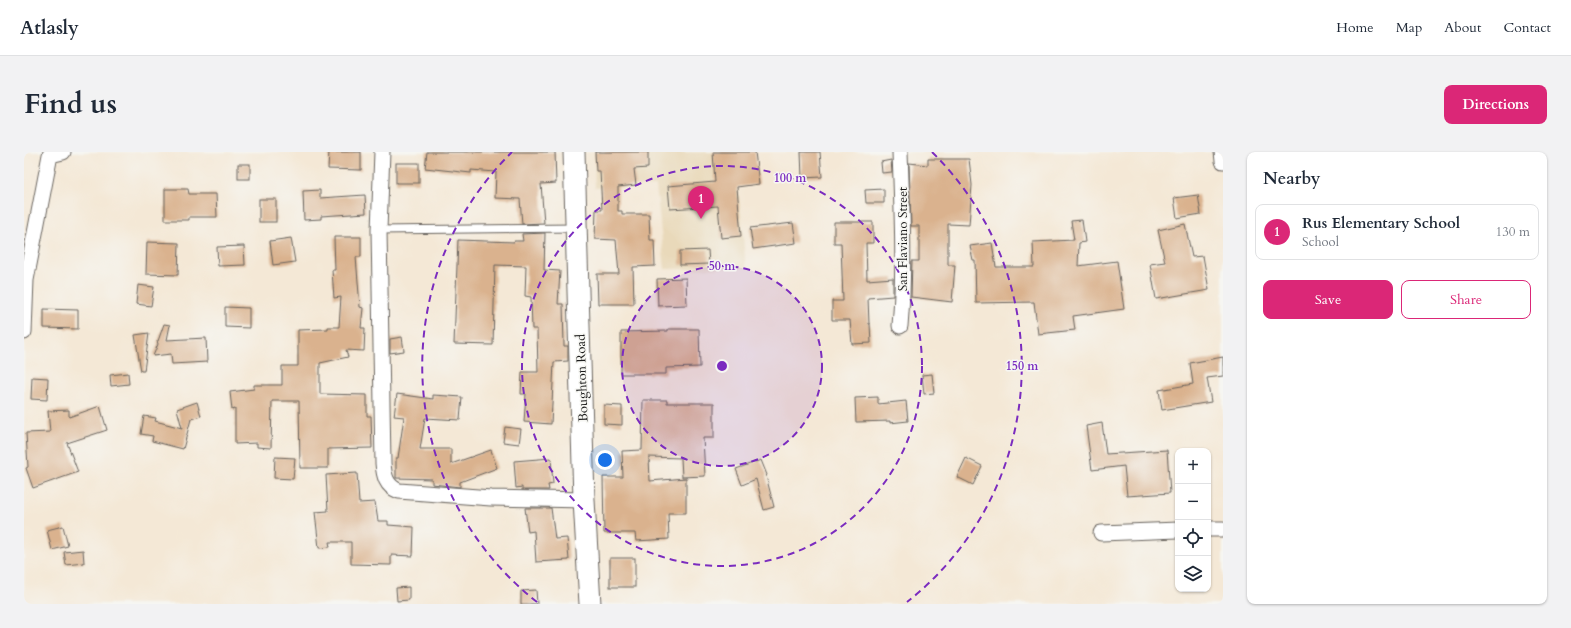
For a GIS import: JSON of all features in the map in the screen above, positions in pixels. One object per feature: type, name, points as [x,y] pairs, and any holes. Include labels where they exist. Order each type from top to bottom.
[{"type":"main road","name":"Boughton Road","points":[[574,152],[584,500],[590,604]]},
{"type":"street","points":[[24,332],[26,280],[50,155],[63,152]]},
{"type":"street","points":[[382,152],[379,230],[383,463],[385,476],[389,484],[392,488],[399,491],[491,498],[584,500]]},
{"type":"street","name":"San Flaviano Street","points":[[900,152],[903,225],[902,300],[900,326]]},
{"type":"street","points":[[1222,152],[1223,161]]},
{"type":"street","points":[[1211,529],[1223,529]]},
{"type":"street","points":[[1101,533],[1175,530]]},
{"type":"lane","points":[[379,230],[576,228]]},
{"type":"shaded area","points":[[594,152],[735,152],[746,268],[665,269],[656,186],[595,188]]},
{"type":"building","points":[[329,152],[361,152],[361,170],[328,169]]},
{"type":"building","points":[[427,152],[555,152],[556,183],[541,184],[544,223],[522,224],[520,199],[495,198],[496,172],[471,170],[471,173],[425,168]]},
{"type":"building","points":[[595,152],[648,152],[648,168],[634,169],[636,185],[618,187],[618,211],[622,211],[622,214],[649,214],[650,240],[654,240],[655,266],[633,267],[634,304],[598,304],[597,274],[619,274],[616,240],[595,239],[596,210],[602,210],[600,171],[596,171]]},
{"type":"building","points":[[713,152],[755,152],[759,184],[737,187],[741,236],[721,238],[718,206],[670,209],[668,186],[715,182]]},
{"type":"building","points":[[801,152],[820,152],[822,177],[802,178]]},
{"type":"building","points":[[928,159],[969,159],[972,185],[969,225],[948,224],[948,265],[955,265],[952,302],[911,297],[912,261],[919,261],[919,226],[911,226],[909,163],[928,165]]},
{"type":"building","points":[[891,160],[892,172],[882,173],[881,162]]},
{"type":"building","points":[[396,163],[419,163],[419,183],[396,183]]},
{"type":"building","points":[[238,164],[250,164],[250,179],[238,179]]},
{"type":"building","points":[[165,189],[188,189],[189,194],[216,194],[217,217],[189,217],[189,220],[165,220]]},
{"type":"building","points":[[884,189],[884,203],[866,203],[865,190]]},
{"type":"building","points":[[320,190],[320,198],[365,195],[366,213],[321,216],[321,219],[304,220],[303,191]]},
{"type":"building","points":[[1198,195],[1201,214],[1177,218],[1174,198]]},
{"type":"building","points":[[259,199],[276,199],[276,222],[259,222]]},
{"type":"building","points":[[1082,220],[1085,242],[1079,243],[1078,266],[1117,261],[1124,309],[1073,316],[1075,330],[1038,334],[1034,302],[976,303],[975,260],[973,260],[970,246],[992,243],[996,267],[1034,267],[1033,242],[1074,240],[1071,221]]},
{"type":"building","points":[[834,222],[873,222],[873,243],[866,243],[867,280],[893,278],[893,296],[868,298],[871,343],[852,344],[850,320],[832,320],[832,301],[843,301],[841,243],[834,243]]},
{"type":"building","points":[[793,223],[796,243],[753,249],[750,228]]},
{"type":"building","points":[[1185,224],[1192,257],[1203,256],[1209,290],[1156,299],[1150,264],[1165,262],[1158,230]]},
{"type":"building","points":[[545,233],[544,270],[560,271],[558,304],[563,304],[564,346],[568,346],[568,361],[554,362],[551,424],[524,422],[526,394],[521,394],[522,372],[538,372],[537,329],[532,329],[531,297],[525,296],[526,266],[495,265],[493,345],[454,344],[458,240],[514,242],[523,241],[522,234]]},
{"type":"building","points":[[334,237],[361,237],[361,257],[356,257],[360,307],[363,308],[361,328],[365,328],[364,351],[346,350],[348,357],[320,363],[320,394],[367,395],[367,416],[371,416],[372,448],[328,449],[328,468],[300,468],[299,401],[272,401],[271,448],[257,447],[257,443],[235,444],[235,409],[232,410],[230,392],[254,389],[254,385],[282,385],[282,366],[298,366],[298,330],[339,327],[341,297],[334,298],[332,270],[335,270]]},
{"type":"building","points":[[291,238],[295,262],[273,265],[270,241]]},
{"type":"building","points":[[147,242],[179,243],[178,275],[146,274]]},
{"type":"building","points":[[244,246],[245,265],[218,266],[217,247]]},
{"type":"building","points":[[708,250],[709,264],[680,265],[680,251]]},
{"type":"building","points":[[686,278],[687,305],[658,306],[657,279]]},
{"type":"building","points":[[138,285],[154,287],[151,306],[136,304]]},
{"type":"building","points":[[225,307],[249,308],[249,328],[225,327]]},
{"type":"building","points":[[44,309],[78,310],[78,329],[44,328]]},
{"type":"building","points":[[164,324],[170,325],[167,340],[206,338],[207,362],[172,364],[171,354],[153,356]]},
{"type":"building","points":[[668,329],[699,329],[700,367],[666,368],[666,374],[621,374],[621,332],[668,331]]},
{"type":"building","points":[[149,333],[144,371],[141,371],[135,335]]},
{"type":"building","points":[[402,337],[404,351],[390,353],[390,339]]},
{"type":"building","points":[[1223,357],[1223,376],[1207,378],[1211,402],[1162,410],[1159,390],[1193,384],[1190,363]]},
{"type":"building","points":[[128,373],[129,384],[111,386],[110,375]]},
{"type":"building","points":[[932,374],[934,393],[924,394],[922,375]]},
{"type":"building","points":[[32,377],[48,378],[47,400],[31,399]]},
{"type":"building","points":[[397,394],[433,399],[433,395],[462,397],[460,420],[425,418],[420,449],[451,449],[451,464],[491,450],[497,468],[460,482],[460,487],[432,484],[432,479],[396,478],[396,458],[398,458],[404,417],[394,416]]},
{"type":"building","points":[[878,397],[878,404],[906,401],[908,421],[890,423],[890,421],[856,422],[855,398]]},
{"type":"building","points":[[643,400],[667,400],[667,403],[714,403],[714,438],[703,438],[705,476],[682,477],[681,458],[649,457],[650,481],[686,478],[686,513],[668,513],[669,539],[636,541],[635,533],[604,533],[603,477],[623,477],[622,451],[642,450]]},
{"type":"building","points":[[197,402],[201,416],[191,419],[183,449],[152,441],[153,436],[141,434],[144,416],[156,418],[155,421],[182,428],[177,409]]},
{"type":"building","points":[[604,405],[622,406],[622,425],[604,424]]},
{"type":"building","points":[[100,406],[107,430],[67,443],[78,472],[33,488],[26,468],[28,467],[26,433],[50,432],[48,411],[69,410],[69,417]]},
{"type":"building","points":[[1102,423],[1106,454],[1167,450],[1170,493],[1127,496],[1124,466],[1092,470],[1086,426]]},
{"type":"building","points":[[505,427],[521,429],[519,444],[503,442]]},
{"type":"building","points":[[275,457],[295,458],[293,479],[274,478]]},
{"type":"building","points":[[551,458],[553,484],[548,485],[549,490],[522,490],[522,487],[516,488],[514,461]]},
{"type":"building","points":[[966,458],[982,466],[973,485],[957,477]]},
{"type":"building","points":[[761,460],[767,475],[774,507],[764,510],[756,479],[742,485],[736,469]]},
{"type":"building","points":[[357,473],[359,503],[375,502],[378,521],[388,521],[388,525],[414,527],[413,556],[391,555],[391,565],[351,564],[351,542],[329,542],[330,547],[319,548],[315,512],[328,511],[326,475]]},
{"type":"building","points":[[525,508],[551,508],[555,539],[567,538],[569,560],[536,562],[534,531],[528,532]]},
{"type":"building","points":[[63,526],[68,546],[52,550],[47,530]]},
{"type":"building","points":[[83,550],[84,563],[66,565],[64,552]]},
{"type":"building","points":[[610,558],[635,558],[635,587],[610,587]]},
{"type":"building","points":[[409,587],[409,600],[397,601],[396,588]]},
{"type":"building","points":[[536,590],[537,604],[521,604],[521,591]]},
{"type":"place","name":"Rus Elementary School","points":[[701,219]]}]
